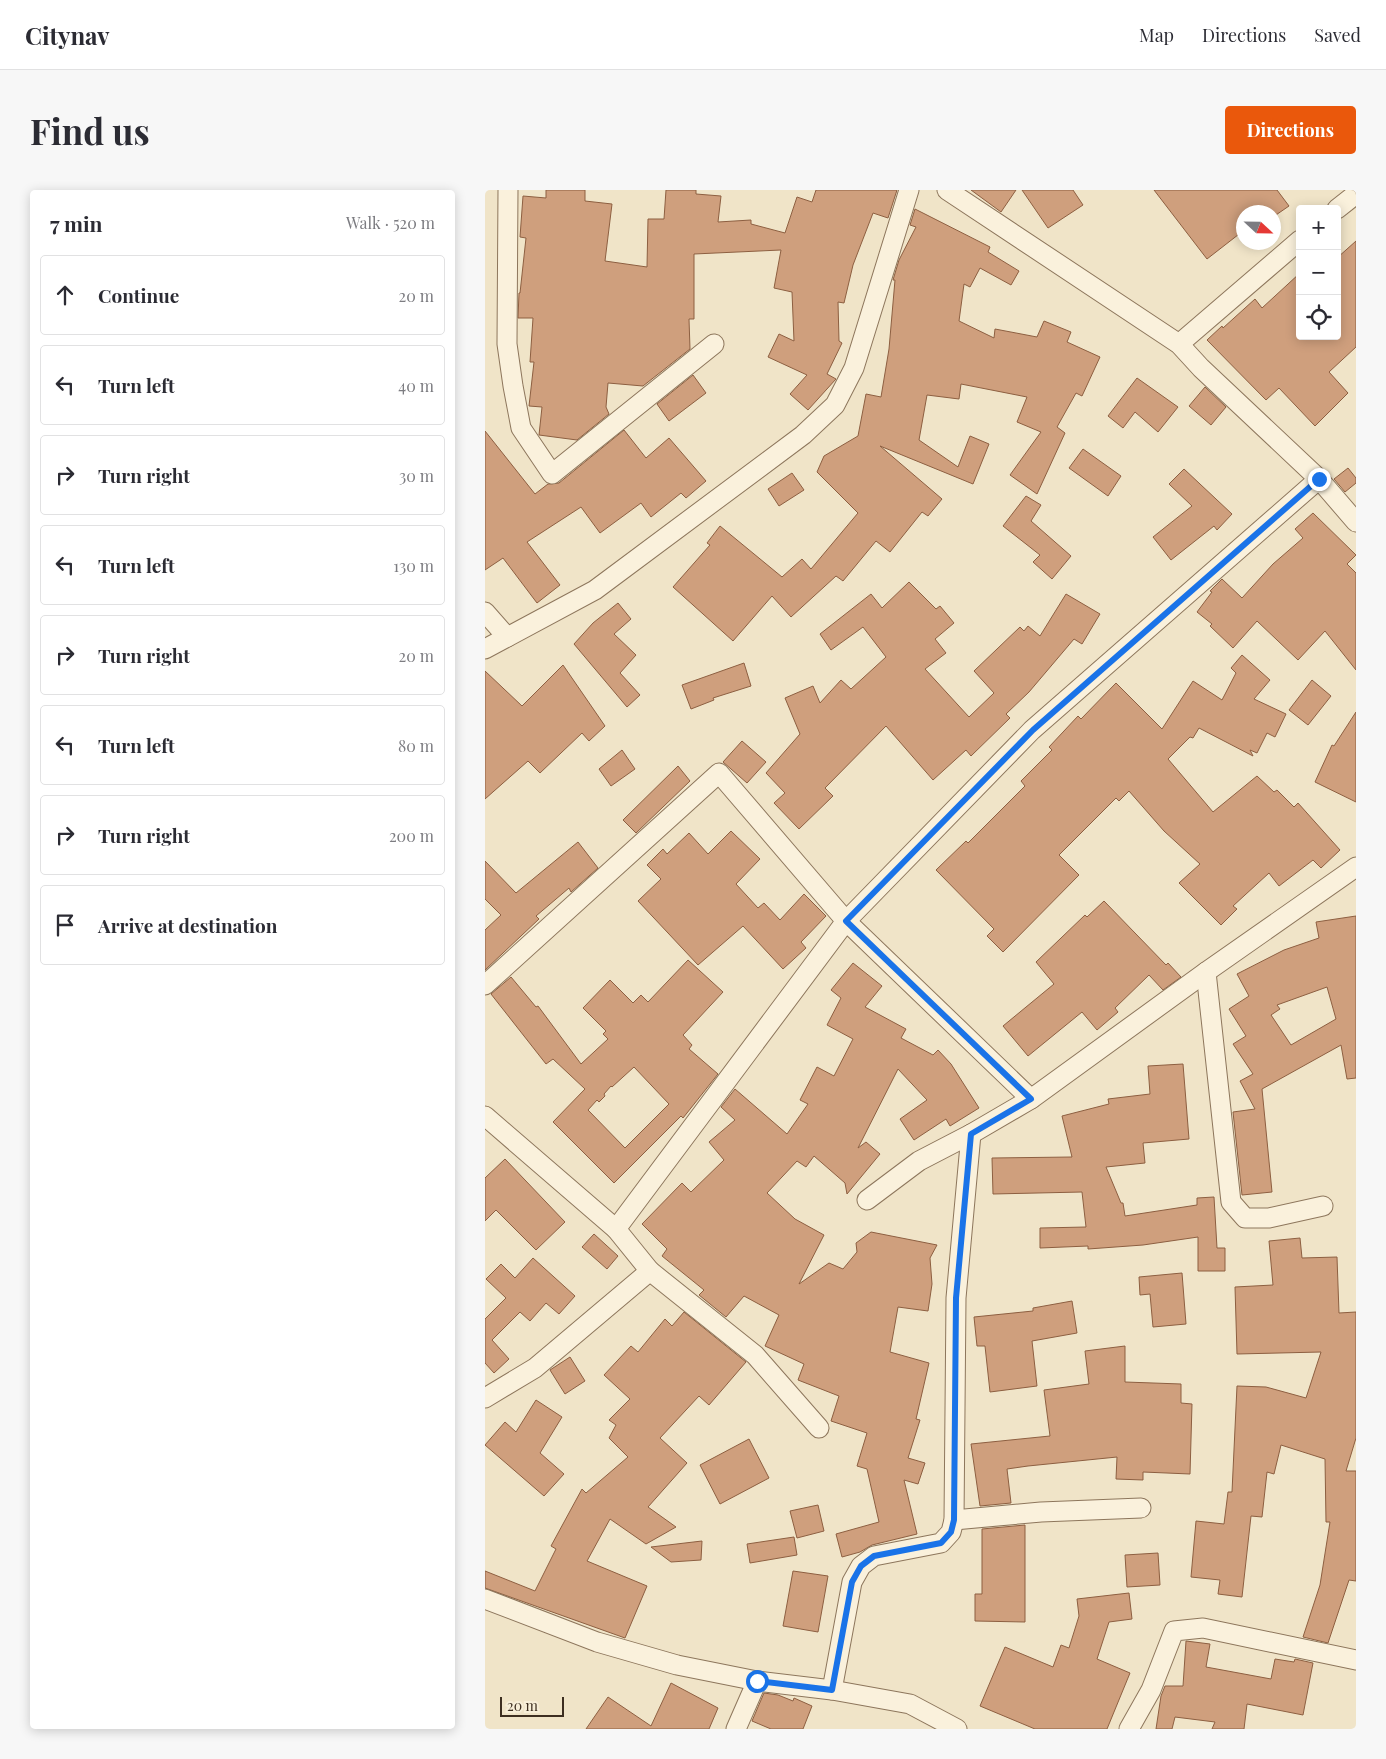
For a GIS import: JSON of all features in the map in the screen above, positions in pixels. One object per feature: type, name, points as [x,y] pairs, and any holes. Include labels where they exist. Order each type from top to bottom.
[{"type":"street","points":[[508,190],[507,344],[513,386],[521,428],[552,474],[714,344]]},
{"type":"street","points":[[485,649],[595,590],[803,436],[835,405],[854,368],[909,190]]},
{"type":"street","points":[[947,190],[1179,344],[1201,368],[1319,479],[1356,522]]},
{"type":"street","points":[[1341,206],[1356,194]]},
{"type":"street","points":[[1179,344],[1296,243]]},
{"type":"street","points":[[615,1229],[846,921],[1033,730],[1319,479]]},
{"type":"street","points":[[485,612],[507,637]]},
{"type":"street","points":[[485,984],[719,773],[846,921],[1031,1099]]},
{"type":"street","points":[[867,1200],[919,1161],[971,1134],[1031,1099],[1206,972],[1356,867]]},
{"type":"street","points":[[1206,972],[1231,1202],[1245,1218],[1269,1218],[1323,1206]]},
{"type":"street","points":[[485,1116],[615,1229],[650,1271],[755,1355],[819,1428]]},
{"type":"street","points":[[832,1690],[852,1582],[861,1566],[874,1556],[941,1543],[951,1532],[954,1520],[956,1298],[971,1134]]},
{"type":"street","points":[[485,1398],[535,1368],[650,1271]]},
{"type":"street","points":[[954,1520],[1041,1512],[1141,1508]]},
{"type":"street","points":[[485,1599],[597,1642],[677,1665],[757,1681],[832,1690],[910,1704],[957,1729]]},
{"type":"street","points":[[1129,1729],[1151,1690],[1174,1631],[1203,1628],[1356,1660]]},
{"type":"street","points":[[735,1729],[757,1681]]},
{"type":"building","points":[[546,190],[585,190],[585,201],[612,204],[605,261],[647,267],[648,219],[664,219],[666,190],[696,190],[696,194],[721,196],[718,222],[751,220],[751,224],[785,233],[797,197],[812,202],[816,190],[897,190],[888,218],[873,213],[853,265],[844,303],[838,302],[839,341],[842,343],[827,374],[836,379],[808,410],[790,394],[807,375],[768,357],[779,334],[794,341],[792,292],[774,288],[781,250],[694,254],[694,319],[689,319],[690,349],[643,386],[608,383],[606,407],[609,414],[577,440],[539,435],[542,407],[529,406],[534,362],[530,362],[533,318],[518,318],[526,238],[520,237],[523,196],[546,198]]},
{"type":"building","points":[[971,190],[1016,190],[1001,212]]},
{"type":"building","points":[[1022,190],[1073,190],[1083,205],[1048,228]]},
{"type":"building","points":[[1154,190],[1277,190],[1289,206],[1281,212],[1281,205],[1236,205],[1236,236],[1207,259]]},
{"type":"building","points":[[915,209],[990,247],[988,252],[1019,271],[1011,285],[980,268],[970,287],[964,284],[959,321],[994,338],[995,329],[1037,337],[1044,321],[1071,332],[1067,342],[1100,357],[1082,396],[1076,393],[1057,427],[1065,433],[1037,494],[1010,475],[1041,432],[1017,422],[1027,397],[961,384],[959,399],[927,395],[919,440],[958,467],[970,436],[989,444],[973,484],[880,446],[942,499],[928,516],[922,512],[890,552],[876,541],[843,581],[836,576],[791,617],[772,596],[733,641],[673,587],[710,545],[707,543],[720,526],[782,577],[802,559],[811,569],[858,513],[817,472],[824,456],[858,436],[866,394],[881,397],[889,349],[895,280],[893,280],[899,260],[916,227],[910,225]]},
{"type":"building","points":[[1356,241],[1356,347],[1329,372],[1348,393],[1315,426],[1279,388],[1266,400],[1207,340],[1255,299],[1262,308],[1296,277],[1296,340],[1341,340],[1341,254]]},
{"type":"building","points":[[693,375],[706,393],[669,421],[657,404]]},
{"type":"building","points":[[1137,378],[1178,407],[1158,432],[1135,412],[1123,428],[1108,416]]},
{"type":"building","points":[[1205,387],[1226,407],[1211,425],[1189,406]]},
{"type":"building","points":[[624,430],[646,458],[669,438],[706,481],[686,498],[681,493],[651,517],[641,503],[600,533],[581,507],[527,542],[560,585],[537,603],[503,558],[485,570],[485,431],[535,494],[548,484],[559,483]]},
{"type":"building","points":[[1083,449],[1121,476],[1108,496],[1069,468]]},
{"type":"building","points":[[1348,468],[1356,478],[1356,483],[1345,492],[1334,479]]},
{"type":"building","points":[[1184,469],[1232,514],[1217,530],[1214,526],[1171,560],[1153,537],[1192,506],[1169,484]]},
{"type":"building","points":[[792,473],[804,490],[779,506],[768,489]]},
{"type":"building","points":[[1026,496],[1041,505],[1031,521],[1071,556],[1052,579],[1033,562],[1040,555],[1003,526]]},
{"type":"building","points":[[1313,513],[1356,555],[1347,564],[1356,573],[1356,670],[1325,631],[1298,660],[1257,621],[1233,648],[1210,626],[1212,624],[1197,612],[1212,592],[1210,591],[1222,579],[1242,598],[1273,564],[1303,538],[1295,529]]},
{"type":"building","points":[[909,582],[936,609],[940,606],[954,623],[935,639],[946,653],[925,669],[969,717],[994,693],[974,671],[1020,627],[1024,631],[1028,626],[1040,636],[1066,594],[1100,614],[1082,644],[1074,639],[1029,692],[1006,714],[1010,718],[971,756],[966,750],[933,780],[886,726],[825,788],[833,796],[799,829],[774,803],[785,793],[766,773],[800,734],[785,698],[813,686],[820,703],[841,680],[851,689],[886,657],[863,627],[831,650],[820,634],[871,594],[882,608]]},
{"type":"building","points":[[618,603],[631,619],[614,634],[636,655],[620,673],[640,695],[627,707],[574,644],[593,623]]},
{"type":"building","points":[[1242,655],[1270,680],[1254,699],[1286,714],[1275,737],[1267,733],[1257,753],[1250,750],[1253,756],[1199,728],[1193,738],[1190,737],[1168,759],[1213,812],[1257,776],[1274,792],[1277,790],[1294,807],[1298,803],[1340,850],[1321,868],[1313,860],[1279,886],[1269,873],[1233,906],[1237,909],[1221,925],[1179,883],[1200,864],[1164,831],[1129,791],[1119,801],[1116,798],[1059,855],[1079,875],[1003,952],[987,936],[994,929],[936,870],[966,841],[968,843],[1025,786],[1021,781],[1052,750],[1049,747],[1078,716],[1081,719],[1116,683],[1162,729],[1193,681],[1222,700],[1236,673],[1231,668]]},
{"type":"building","points":[[744,663],[751,686],[713,698],[714,700],[691,709],[682,685]]},
{"type":"building","points":[[563,665],[605,726],[589,741],[582,733],[540,773],[528,761],[485,799],[485,671],[522,706]]},
{"type":"building","points":[[1312,680],[1331,696],[1308,725],[1289,710]]},
{"type":"building","points":[[1356,712],[1356,802],[1315,782],[1332,745],[1334,746]]},
{"type":"building","points":[[742,741],[766,762],[747,783],[723,762]]},
{"type":"building","points":[[622,750],[635,769],[611,786],[599,769]]},
{"type":"building","points":[[678,766],[690,781],[636,833],[623,820]]},
{"type":"building","points":[[731,831],[760,859],[736,884],[758,908],[764,903],[780,920],[804,894],[826,916],[801,942],[806,948],[783,969],[743,926],[698,965],[638,901],[661,879],[647,865],[663,849],[667,854],[689,833],[708,854]]},
{"type":"building","points":[[578,842],[598,868],[571,892],[569,888],[536,916],[539,919],[485,970],[485,930],[501,915],[485,899],[485,861],[516,893]]},
{"type":"building","points":[[1104,901],[1166,965],[1168,963],[1181,977],[1163,990],[1149,975],[1115,1008],[1118,1012],[1097,1030],[1082,1012],[1028,1056],[1003,1026],[1054,984],[1036,962],[1085,915],[1087,917]]},
{"type":"building","points":[[1356,916],[1356,1078],[1347,1079],[1341,1045],[1262,1089],[1272,1192],[1242,1195],[1233,1112],[1255,1109],[1240,1081],[1253,1074],[1233,1044],[1246,1036],[1229,1009],[1249,996],[1237,974],[1284,950],[1319,938],[1316,922]],"holes":[[[1327,987],[1336,1019],[1291,1045],[1271,1015],[1280,1009],[1277,1005]]]},
{"type":"building","points":[[688,960],[723,992],[683,1035],[692,1045],[689,1049],[718,1074],[683,1118],[681,1116],[614,1183],[553,1122],[585,1089],[553,1059],[546,1064],[491,994],[511,977],[536,1007],[538,1006],[581,1064],[608,1039],[603,1034],[606,1031],[583,1008],[610,980],[633,1003],[641,995],[648,1002]],"holes":[[[634,1067],[669,1104],[625,1148],[588,1110],[597,1100],[599,1102],[605,1096],[604,1094],[611,1086]]]},
{"type":"building","points":[[853,963],[882,986],[865,1007],[906,1029],[901,1038],[933,1055],[938,1050],[951,1064],[979,1108],[950,1126],[946,1119],[914,1140],[900,1119],[927,1100],[898,1069],[858,1148],[866,1142],[880,1154],[847,1194],[845,1183],[814,1156],[806,1167],[797,1161],[767,1193],[795,1219],[824,1235],[799,1284],[829,1263],[843,1269],[857,1252],[856,1243],[871,1232],[937,1245],[930,1258],[932,1284],[928,1311],[898,1307],[890,1352],[929,1363],[916,1419],[920,1420],[908,1458],[925,1463],[918,1484],[904,1480],[917,1534],[872,1545],[860,1552],[842,1557],[836,1534],[879,1522],[867,1469],[857,1466],[867,1433],[831,1421],[839,1396],[798,1380],[804,1364],[765,1346],[779,1315],[744,1296],[726,1317],[699,1295],[704,1290],[662,1256],[667,1249],[642,1224],[682,1183],[691,1192],[724,1160],[709,1142],[735,1120],[721,1107],[735,1089],[787,1134],[808,1104],[800,1100],[817,1067],[834,1076],[853,1039],[827,1025],[841,998],[831,990]]},
{"type":"building","points":[[1183,1064],[1189,1139],[1143,1143],[1145,1163],[1106,1167],[1121,1203],[1123,1203],[1125,1216],[1197,1205],[1197,1198],[1214,1197],[1217,1248],[1225,1248],[1225,1271],[1198,1271],[1198,1237],[1143,1245],[1088,1249],[1088,1246],[1040,1248],[1040,1228],[1086,1227],[1082,1192],[993,1194],[992,1158],[1072,1157],[1062,1116],[1109,1104],[1108,1099],[1150,1094],[1148,1066]]},
{"type":"building","points":[[505,1159],[565,1222],[536,1250],[496,1210],[485,1221],[485,1178]]},
{"type":"building","points":[[594,1234],[618,1256],[607,1269],[582,1247]]},
{"type":"building","points":[[1300,1238],[1302,1258],[1337,1257],[1339,1313],[1356,1312],[1356,1438],[1346,1471],[1356,1471],[1356,1581],[1349,1580],[1328,1643],[1303,1637],[1320,1585],[1330,1522],[1326,1522],[1325,1459],[1281,1445],[1274,1474],[1267,1472],[1262,1517],[1251,1516],[1242,1597],[1218,1594],[1220,1580],[1191,1577],[1196,1521],[1224,1524],[1228,1492],[1232,1492],[1237,1386],[1266,1387],[1306,1398],[1321,1352],[1237,1354],[1235,1287],[1273,1285],[1269,1241]]},
{"type":"building","points":[[533,1258],[575,1296],[559,1314],[546,1303],[530,1321],[520,1312],[492,1340],[509,1359],[494,1373],[485,1363],[485,1319],[506,1298],[486,1279],[501,1264],[515,1278]]},
{"type":"building","points":[[1182,1273],[1186,1324],[1153,1327],[1150,1294],[1140,1295],[1139,1277]]},
{"type":"building","points":[[1072,1301],[1077,1333],[1032,1341],[1037,1386],[990,1392],[985,1346],[977,1346],[974,1317],[1033,1311],[1033,1308]]},
{"type":"building","points":[[684,1312],[746,1362],[709,1405],[699,1396],[660,1438],[687,1463],[648,1507],[676,1527],[646,1544],[610,1519],[587,1561],[647,1586],[625,1638],[485,1588],[485,1571],[535,1591],[556,1549],[551,1546],[582,1489],[586,1493],[628,1457],[609,1438],[616,1425],[609,1420],[630,1399],[604,1375],[631,1346],[638,1352],[665,1319],[672,1326]]},
{"type":"building","points":[[1125,1346],[1125,1382],[1181,1384],[1181,1403],[1192,1404],[1190,1474],[1143,1472],[1143,1480],[1116,1479],[1117,1457],[1007,1469],[1011,1503],[980,1506],[971,1444],[1050,1436],[1044,1390],[1089,1384],[1085,1351]]},
{"type":"building","points":[[570,1357],[585,1381],[565,1394],[550,1370]]},
{"type":"building","points":[[536,1400],[562,1417],[540,1453],[564,1474],[544,1496],[485,1445],[505,1422],[516,1432]]},
{"type":"building","points":[[749,1439],[769,1478],[720,1504],[700,1465]]},
{"type":"building","points":[[818,1505],[824,1531],[797,1538],[790,1511]]},
{"type":"building","points":[[1025,1525],[1025,1622],[975,1621],[975,1594],[982,1594],[982,1529]]},
{"type":"building","points":[[794,1537],[797,1555],[750,1563],[747,1544]]},
{"type":"building","points":[[702,1541],[701,1560],[671,1562],[651,1547]]},
{"type":"building","points":[[1158,1553],[1160,1585],[1127,1587],[1125,1555]]},
{"type":"building","points":[[793,1571],[828,1576],[818,1632],[783,1626]]},
{"type":"building","points":[[1129,1593],[1132,1619],[1109,1622],[1097,1659],[1130,1673],[1107,1729],[1035,1729],[980,1706],[1005,1647],[1053,1667],[1061,1645],[1069,1648],[1079,1616],[1077,1599]]},
{"type":"building","points":[[1186,1641],[1210,1644],[1206,1667],[1271,1679],[1275,1659],[1294,1662],[1295,1659],[1313,1663],[1303,1715],[1247,1704],[1244,1729],[1212,1729],[1215,1722],[1175,1717],[1172,1729],[1156,1729],[1161,1696],[1165,1686],[1183,1686]]},
{"type":"building","points":[[671,1683],[718,1708],[709,1729],[586,1729],[608,1697],[651,1726]]},
{"type":"building","points":[[764,1693],[778,1695],[793,1701],[794,1698],[812,1706],[803,1729],[771,1729],[752,1721]]},
{"type":"route","points":[[757,1681],[832,1690],[852,1582],[861,1566],[874,1556],[905,1548],[941,1543],[951,1532],[954,1520],[953,1443],[956,1298],[971,1134],[1031,1099],[846,921],[1033,730],[1319,479]]}]
